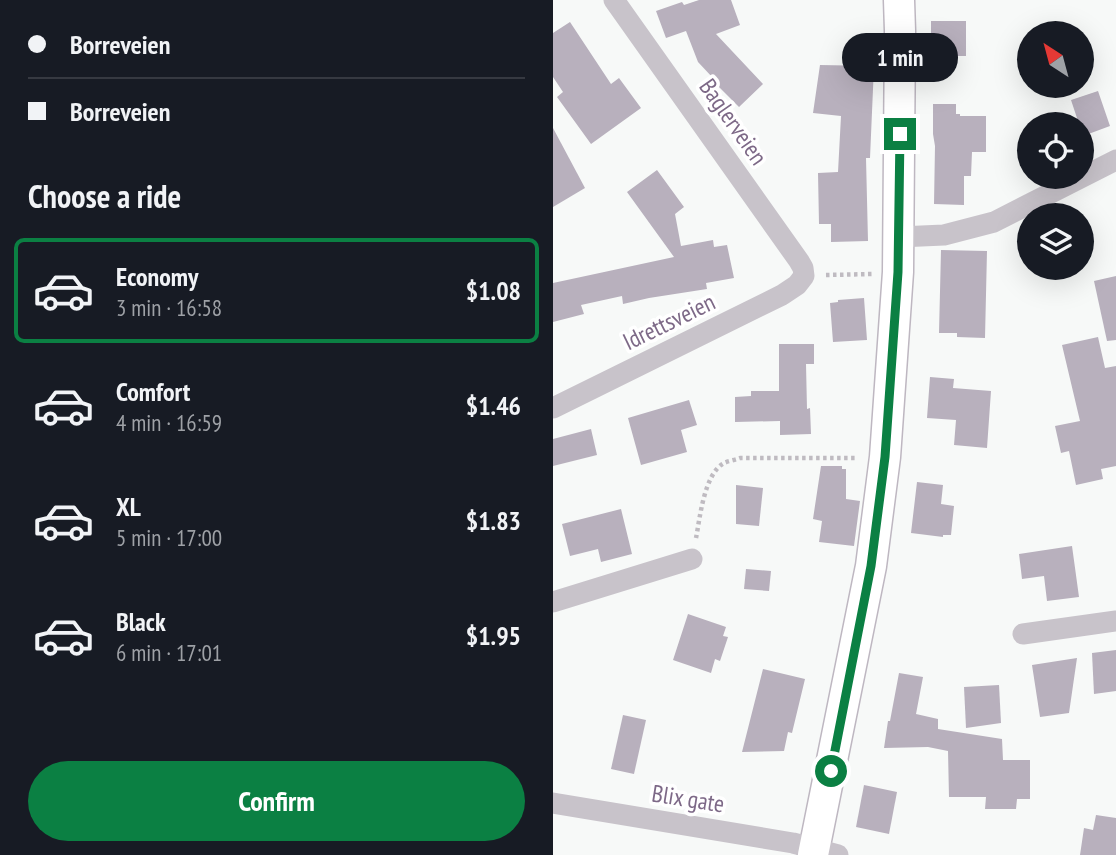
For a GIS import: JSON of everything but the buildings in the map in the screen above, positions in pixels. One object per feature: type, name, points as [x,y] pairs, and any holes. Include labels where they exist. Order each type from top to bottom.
[{"type":"main road","points":[[822,853],[871,566],[885,457],[898,272],[899,0]]},
{"type":"street","name":"Baglerveien","points":[[614,0],[799,261],[804,276]]},
{"type":"street","points":[[899,237],[944,235],[994,222],[1116,161]]},
{"type":"street","name":"Idrettsveien","points":[[553,408],[782,295],[797,285],[804,276]]},
{"type":"street","points":[[553,602],[692,559]]},
{"type":"street","points":[[1023,634],[1116,621]]},
{"type":"street","name":"Blix gate","points":[[553,803],[793,843],[822,853]]},
{"type":"path","points":[[804,276],[898,272]]},
{"type":"path","points":[[692,559],[705,496],[716,470],[723,464],[740,458],[885,457]]},
{"type":"route","points":[[831,771],[871,566],[885,457],[898,272],[900,134]]}]
